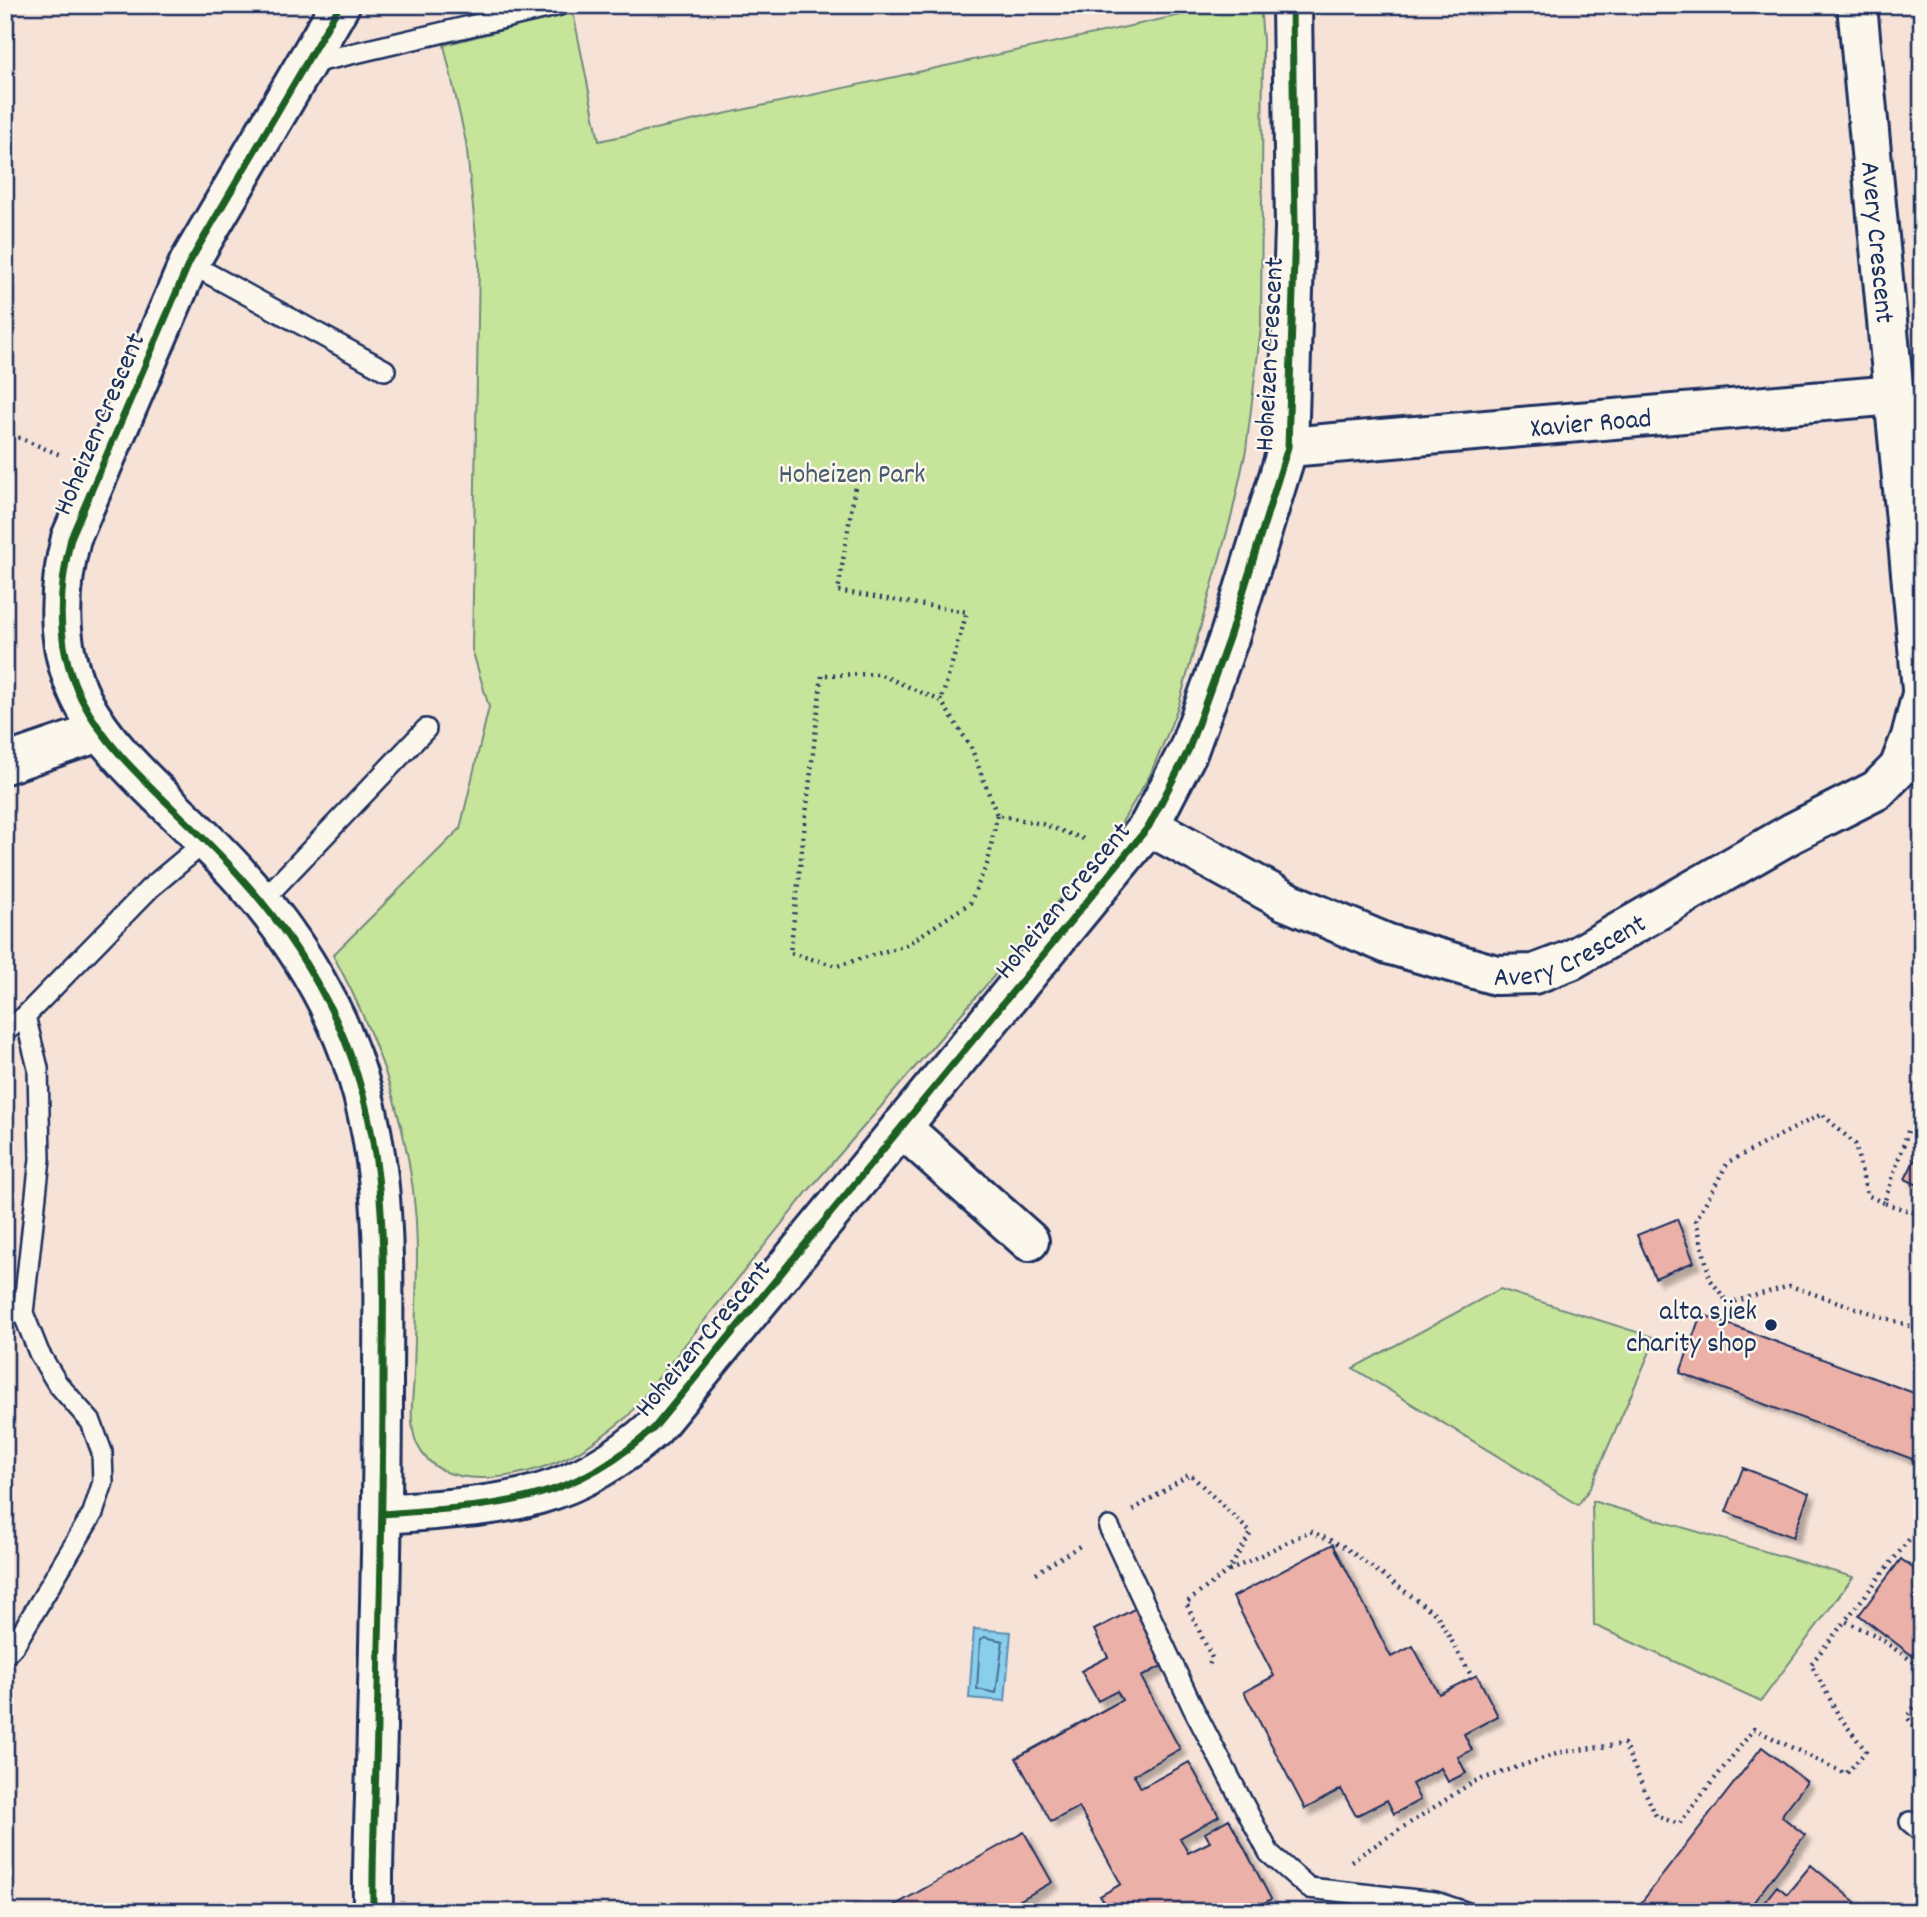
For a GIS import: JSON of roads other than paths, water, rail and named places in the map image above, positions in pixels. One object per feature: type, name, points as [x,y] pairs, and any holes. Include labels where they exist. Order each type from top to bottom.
[{"type":"street","name":"Hoheizen Crescent","points":[[340,5],[189,263],[71,538],[62,573],[59,610],[70,673],[82,704],[117,756],[262,901],[290,938],[336,1021],[355,1068],[371,1128],[383,1214],[383,1514],[373,1912]]},
{"type":"street","name":"Hoheizen Crescent","points":[[383,1514],[529,1499],[567,1487],[630,1450],[654,1428],[1149,825],[1188,751],[1207,700],[1288,447],[1295,228],[1292,5]]},
{"type":"street","name":"Avery Crescent","points":[[1149,825],[1286,901],[1388,944],[1496,975],[1534,974],[1571,960],[1792,834],[1877,790],[1899,768],[1911,737],[1922,692],[1857,5]]},
{"type":"street","name":"Xavier Road","points":[[1288,447],[1894,395]]},
{"type":"street","points":[[5,764],[99,732]]},
{"type":"street","points":[[901,1127],[1029,1241]]},
{"type":"lane","points":[[307,65],[560,5]]},
{"type":"lane","points":[[189,263],[385,370]]},
{"type":"lane","points":[[262,901],[426,729]]},
{"type":"lane","points":[[5,1031],[24,1016],[150,888],[205,842]]},
{"type":"lane","points":[[5,1655],[15,1644],[93,1513],[103,1482],[102,1452],[91,1423],[57,1383],[39,1353],[23,1312],[40,1159],[38,1068],[24,1016]]},
{"type":"lane","points":[[1109,1527],[1193,1708],[1269,1853],[1309,1888],[1435,1902],[1465,1912]]},
{"type":"water","points":[[974,1629],[1011,1632],[1005,1701],[969,1698]]},
{"type":"place","name":"alta sjiek charity shop","points":[[1771,1325]]},
{"type":"park label","name":"Hoheizen Park","points":[[852,472]]}]
